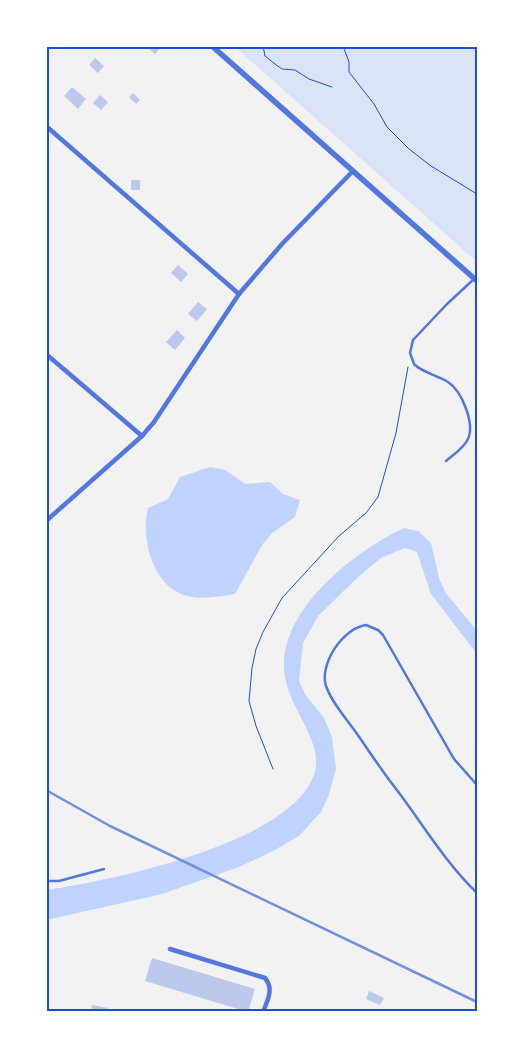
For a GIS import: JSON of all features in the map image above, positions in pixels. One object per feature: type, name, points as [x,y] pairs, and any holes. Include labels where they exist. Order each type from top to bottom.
[{"type":"street","points":[[212,46],[475,280]]},
{"type":"street","points":[[46,126],[239,294]]},
{"type":"street","points":[[46,521],[142,436],[154,422],[239,294],[282,244],[352,172]]},
{"type":"street","points":[[46,354],[142,436]]},
{"type":"street","points":[[170,949],[265,978],[270,985],[270,992],[263,1012]]},
{"type":"lane","points":[[446,461],[468,438],[470,433],[464,403],[454,387],[418,368],[411,356],[413,340],[447,304],[475,280]]},
{"type":"lane","points":[[477,784],[454,758],[382,634],[378,630],[366,625],[351,632],[340,642],[327,664],[325,672],[326,687],[342,714],[437,848],[477,893]]},
{"type":"lane","points":[[46,881],[59,882],[104,869]]},
{"type":"path","points":[[263,46],[265,56],[282,69],[295,70],[308,79],[332,87]]},
{"type":"path","points":[[343,46],[349,62],[349,72],[374,104],[387,127],[431,166],[477,194]]},
{"type":"path","points":[[273,769],[256,726],[249,701],[252,668],[256,650],[263,632],[282,598],[339,536],[366,513],[378,497],[396,433],[411,356]]},
{"type":"shaded area","points":[[234,46],[477,46],[477,262]]},
{"type":"water","points":[[210,467],[225,470],[245,484],[270,482],[283,494],[300,500],[295,517],[272,533],[262,545],[235,594],[207,598],[192,597],[179,593],[169,587],[155,568],[147,544],[146,519],[148,508],[168,499],[180,477]]},
{"type":"water","points":[[404,528],[418,531],[431,543],[439,578],[445,592],[477,631],[477,654],[431,594],[417,552],[405,548],[381,558],[357,578],[318,616],[303,643],[299,681],[305,694],[324,718],[332,737],[336,769],[328,797],[321,812],[299,836],[239,867],[162,894],[46,920],[46,890],[156,867],[200,853],[243,836],[278,816],[304,792],[316,766],[316,756],[286,682],[284,657],[291,633],[303,611],[320,589],[340,570],[362,553]]},
{"type":"building","points":[[146,46],[162,46],[155,54]]},
{"type":"building","points":[[95,58],[104,66],[98,73],[89,65]]},
{"type":"building","points":[[72,87],[86,99],[78,109],[64,96]]},
{"type":"building","points":[[133,93],[140,100],[136,104],[129,97]]},
{"type":"building","points":[[100,95],[108,102],[101,110],[93,103]]},
{"type":"building","points":[[131,180],[140,180],[140,190],[131,190]]},
{"type":"building","points":[[178,265],[188,274],[181,282],[171,273]]},
{"type":"building","points":[[198,302],[207,309],[197,321],[188,314]]},
{"type":"building","points":[[177,330],[185,338],[175,350],[166,342]]},
{"type":"building","points":[[152,958],[255,989],[248,1012],[145,981]]},
{"type":"building","points":[[369,991],[384,998],[380,1005],[366,999]]},
{"type":"building","points":[[92,1005],[108,1008],[107,1012],[91,1012]]},
{"type":"railway","points":[[46,790],[110,826],[477,1002]]}]
